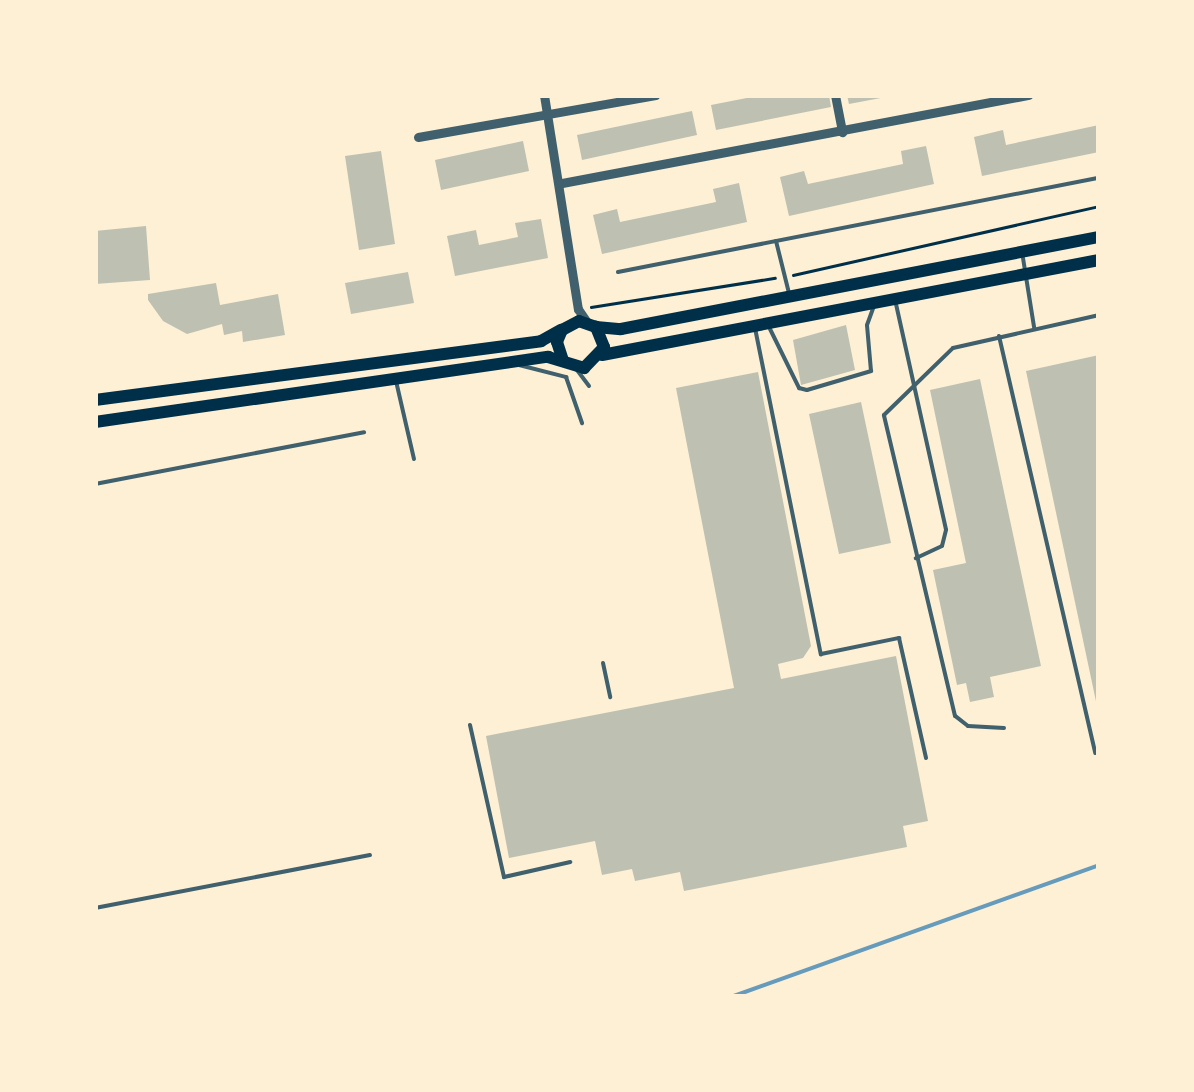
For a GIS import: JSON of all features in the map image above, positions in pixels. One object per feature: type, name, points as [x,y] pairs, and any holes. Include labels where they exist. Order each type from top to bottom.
[{"type":"main road","points":[[1099,236],[621,329],[592,324],[566,326],[541,340],[95,403],[96,422],[516,362],[568,364],[758,323],[1099,260]]},
{"type":"main road","points":[[592,324],[598,359]]},
{"type":"main road","points":[[566,326],[557,342],[568,364]]},
{"type":"main road","points":[[350,366],[353,386]]},
{"type":"street","points":[[544,95],[562,183],[578,309],[592,324]]},
{"type":"street","points":[[418,136],[548,117],[655,95]]},
{"type":"street","points":[[834,95],[842,132]]},
{"type":"street","points":[[562,183],[1029,95]]},
{"type":"street","points":[[566,326],[578,309]]},
{"type":"lane","points":[[618,272],[1099,178]]},
{"type":"lane","points":[[776,241],[790,297]]},
{"type":"lane","points":[[1022,253],[1034,329]]},
{"type":"lane","points":[[894,298],[946,540],[916,558]]},
{"type":"lane","points":[[758,323],[783,346],[798,388],[807,390],[871,372],[867,325],[877,301]]},
{"type":"lane","points":[[1004,728],[968,726],[955,716],[883,428],[884,415],[952,348],[1099,315]]},
{"type":"lane","points":[[758,323],[821,654],[899,638],[926,758]]},
{"type":"lane","points":[[999,336],[1095,753]]},
{"type":"lane","points":[[516,362],[566,377],[582,423]]},
{"type":"lane","points":[[395,380],[414,459]]},
{"type":"lane","points":[[95,484],[364,432]]},
{"type":"lane","points":[[603,663],[610,697]]},
{"type":"lane","points":[[470,724],[504,878],[570,862]]},
{"type":"lane","points":[[95,908],[370,855]]},
{"type":"path","points":[[578,309],[785,276],[1099,206]]},
{"type":"building","points":[[762,95],[829,95],[831,107],[716,130],[711,105]]},
{"type":"building","points":[[847,95],[886,95],[886,97],[849,104]]},
{"type":"building","points":[[692,111],[697,135],[582,160],[577,135]]},
{"type":"building","points":[[1099,125],[1099,152],[982,176],[974,137],[1003,130],[1006,145]]},
{"type":"building","points":[[523,141],[529,171],[441,190],[435,160]]},
{"type":"building","points":[[926,146],[934,184],[789,216],[780,177],[804,171],[808,184],[903,164],[901,151]]},
{"type":"building","points":[[381,151],[395,244],[359,250],[345,156]]},
{"type":"building","points":[[739,183],[747,222],[602,254],[593,215],[617,209],[620,222],[716,202],[713,189]]},
{"type":"building","points":[[541,219],[548,258],[455,276],[447,236],[476,230],[479,245],[518,237],[515,223]]},
{"type":"building","points":[[146,226],[150,280],[95,284],[95,231]]},
{"type":"building","points":[[408,272],[414,303],[351,314],[345,283]]},
{"type":"building","points":[[216,283],[220,305],[278,294],[285,335],[243,342],[242,331],[224,335],[222,324],[187,334],[163,321],[148,300],[148,294]]},
{"type":"building","points":[[846,325],[855,370],[801,385],[793,340]]},
{"type":"building","points":[[1099,355],[1099,705],[1097,706],[1026,371]]},
{"type":"building","points":[[758,372],[811,646],[803,658],[778,664],[781,679],[896,656],[928,821],[903,826],[907,847],[684,891],[680,872],[635,881],[632,869],[602,875],[595,841],[509,858],[486,736],[734,688],[676,388]]},
{"type":"building","points":[[980,379],[1041,666],[990,677],[994,697],[970,702],[966,683],[957,685],[933,570],[966,563],[930,390]]},
{"type":"building","points":[[861,402],[891,543],[839,554],[809,414]]},
{"type":"waterway","points":[[731,997],[1099,865]]}]
